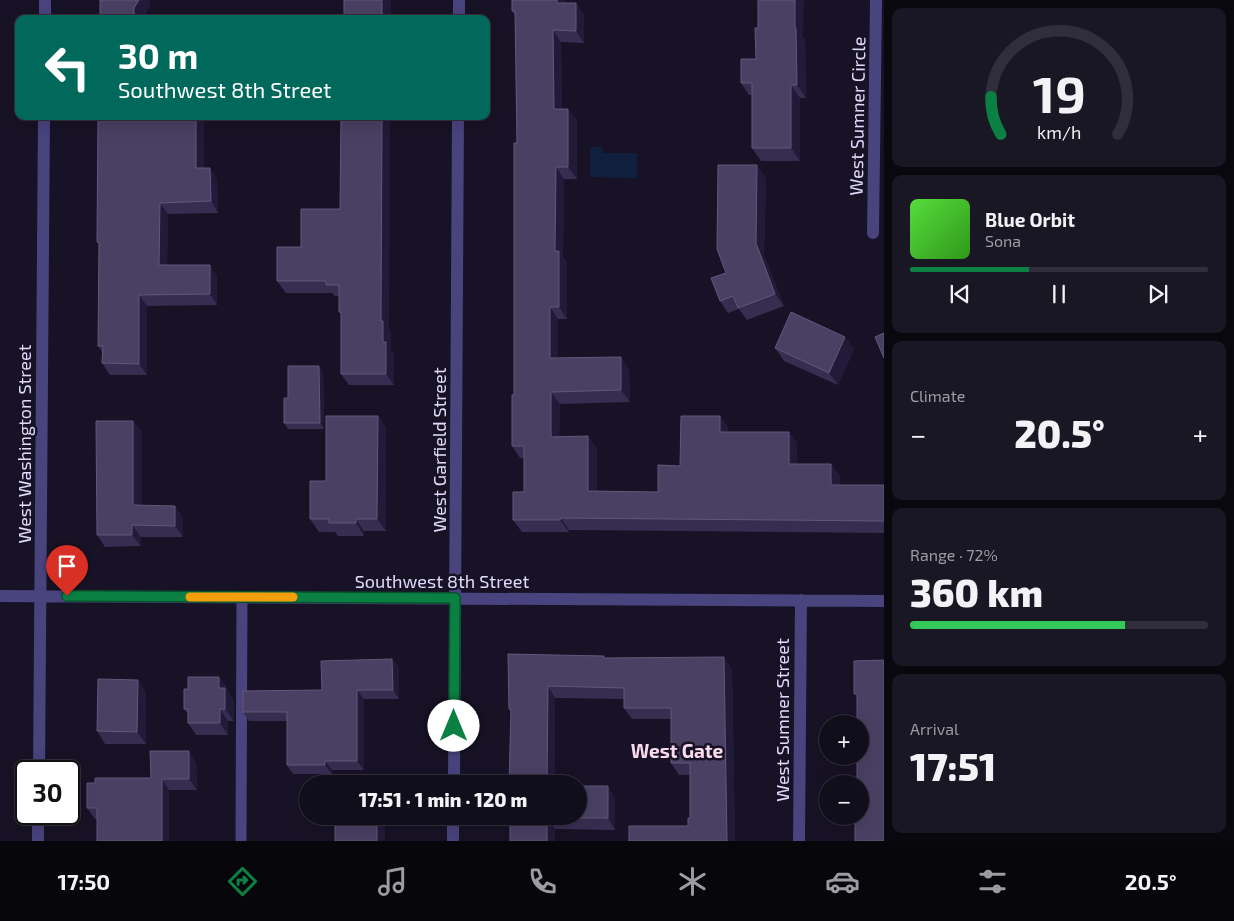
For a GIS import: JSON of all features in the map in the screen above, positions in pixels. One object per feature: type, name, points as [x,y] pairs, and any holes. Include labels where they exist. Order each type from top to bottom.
[{"type":"street","points":[[45,0],[45,15]]},
{"type":"street","points":[[459,0],[459,15]]},
{"type":"street","name":"West Sumner Circle","points":[[873,233],[876,0]]},
{"type":"street","name":"West Washington Street","points":[[39,760],[44,120]]},
{"type":"street","name":"West Garfield Street","points":[[454,775],[458,120]]},
{"type":"street","name":"Southwest 8th Street","points":[[0,596],[884,601]]},
{"type":"street","name":"West Sumner Street","points":[[799,841],[801,600]]},
{"type":"street","points":[[38,825],[38,841]]},
{"type":"street","points":[[453,841],[454,825]]},
{"type":"lane","points":[[241,841],[242,597]]},
{"type":"water","points":[[590,147],[602,147],[603,153],[637,153],[637,178],[590,177]]},
{"type":"building","points":[[100,0],[139,0],[134,8],[134,15],[100,15]]},
{"type":"building","points":[[344,0],[382,0],[382,15],[344,15]]},
{"type":"building","points":[[512,0],[557,0],[557,3],[576,3],[576,31],[553,30],[554,109],[568,109],[568,167],[556,167],[555,251],[559,251],[559,307],[550,307],[550,358],[621,357],[621,390],[551,392],[551,437],[588,436],[588,491],[658,492],[658,465],[680,466],[681,416],[720,416],[720,432],[789,432],[789,464],[831,464],[831,485],[884,485],[884,521],[561,518],[560,520],[513,520],[513,492],[524,492],[524,446],[512,446],[512,395],[514,395],[514,143],[517,143],[515,11],[512,11]]},
{"type":"building","points":[[758,0],[795,0],[797,85],[791,85],[791,148],[752,148],[752,83],[741,83],[741,59],[756,59],[755,28],[758,28]]},
{"type":"building","points":[[98,120],[196,120],[196,168],[210,168],[211,201],[160,203],[159,265],[210,265],[210,294],[139,295],[139,364],[102,363],[103,346],[98,346],[99,242],[97,242]]},
{"type":"building","points":[[341,120],[382,120],[381,321],[383,321],[383,342],[386,342],[386,374],[341,374],[339,285],[326,285],[326,281],[277,281],[277,247],[301,247],[301,209],[340,209]]},
{"type":"building","points":[[718,165],[757,165],[756,243],[775,294],[738,308],[733,296],[720,301],[711,278],[726,273],[717,249]]},
{"type":"building","points":[[791,312],[845,337],[829,373],[775,348]]},
{"type":"building","points":[[884,333],[884,358],[875,337]]},
{"type":"building","points":[[288,366],[319,366],[320,423],[284,423],[284,398],[288,398]]},
{"type":"building","points":[[326,416],[378,416],[377,519],[356,519],[356,523],[329,523],[329,519],[310,519],[310,481],[326,481]]},
{"type":"building","points":[[96,421],[133,421],[133,505],[175,506],[175,526],[132,525],[132,535],[97,535]]},
{"type":"building","points":[[508,654],[604,656],[604,658],[724,657],[727,841],[629,841],[629,826],[688,826],[688,818],[690,818],[690,763],[671,763],[671,708],[624,708],[624,688],[548,686],[547,775],[509,775],[511,709],[509,709]]},
{"type":"building","points":[[392,659],[393,690],[357,690],[357,761],[325,761],[325,765],[287,765],[287,712],[243,712],[243,691],[322,690],[321,661]]},
{"type":"building","points":[[884,660],[884,841],[855,841],[855,825],[869,825],[869,775],[857,775],[857,765],[869,765],[869,715],[857,715],[857,694],[854,694],[854,661]]},
{"type":"building","points":[[188,677],[219,677],[219,688],[225,688],[225,709],[220,709],[220,723],[188,723],[188,709],[184,709],[184,689],[188,689]]},
{"type":"building","points":[[98,679],[138,680],[137,732],[97,731]]},
{"type":"building","points":[[150,751],[189,751],[189,779],[162,779],[162,841],[97,841],[97,808],[87,808],[87,783],[95,783],[95,778],[151,778]]},
{"type":"building","points":[[587,786],[608,786],[608,818],[587,818]]},
{"type":"building","points":[[335,825],[377,825],[377,841],[335,841]]},
{"type":"building","points":[[510,825],[547,825],[547,841],[510,841]]},
{"type":"slow traffic","points":[[190,597],[293,597]]},
{"type":"district","name":"West Gate","points":[[677,750]]},
{"type":"route","points":[[67,596],[455,598],[454,726]]}]
